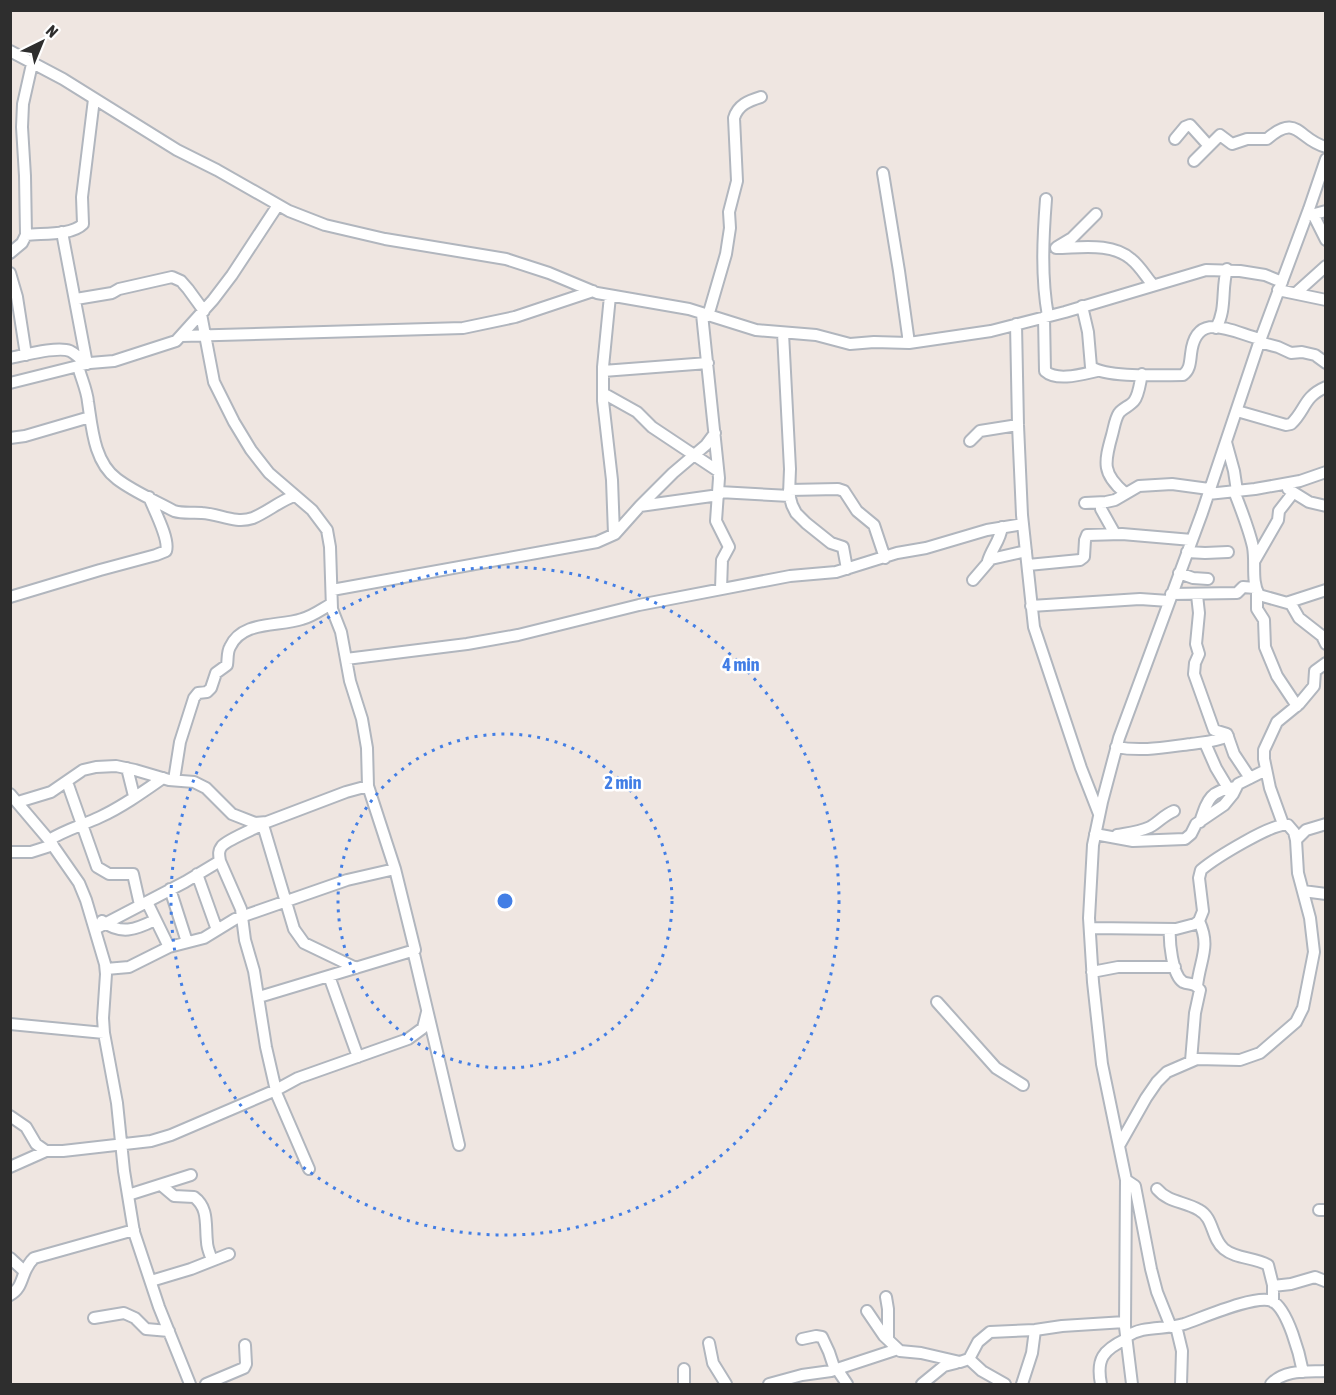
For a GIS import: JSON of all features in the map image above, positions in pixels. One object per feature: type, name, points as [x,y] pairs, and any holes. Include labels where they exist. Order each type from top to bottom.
[{"type":"street","points":[[10,51],[177,150],[278,205],[325,225],[385,239],[506,259],[610,296],[666,304],[756,330],[816,336],[850,344],[909,343],[991,331],[1206,270],[1227,269],[1265,275],[1296,294],[1326,300]]},
{"type":"street","points":[[10,253],[22,243],[26,235],[26,176],[23,155],[22,104],[32,64]]},
{"type":"street","points":[[721,589],[722,560],[729,547],[716,521],[719,494],[718,471],[705,315],[726,254],[730,228],[729,212],[737,181],[734,118],[737,110],[743,104],[761,97]]},
{"type":"street","points":[[26,235],[62,232],[75,229],[82,224],[82,197],[94,99]]},
{"type":"street","points":[[1175,139],[1185,127],[1190,125],[1209,146]]},
{"type":"street","points":[[1194,161],[1220,135],[1232,144],[1247,139],[1267,139],[1280,128],[1286,127],[1295,129],[1326,147]]},
{"type":"street","points":[[10,156],[23,155]]},
{"type":"street","points":[[1132,1384],[1125,1322],[1126,1180],[1102,1064],[1092,972],[1090,878],[1095,834],[1116,747],[1209,492],[1260,340],[1310,215],[1326,159]]},
{"type":"street","points":[[883,173],[900,271],[909,343]]},
{"type":"street","points":[[1046,199],[1043,258],[1046,317],[1045,371],[1054,376],[1097,371]]},
{"type":"street","points":[[10,383],[133,356],[176,341],[232,275],[278,205]]},
{"type":"street","points":[[1310,215],[1326,211]]},
{"type":"street","points":[[1043,258],[1072,238],[1096,214]]},
{"type":"street","points":[[1310,215],[1326,240]]},
{"type":"street","points":[[62,232],[76,299],[90,417],[99,452],[106,468],[115,478],[174,512],[200,512],[242,520],[254,517],[294,496]]},
{"type":"street","points":[[1056,248],[1095,247],[1120,253],[1134,261],[1153,285]]},
{"type":"street","points":[[1296,294],[1326,266]]},
{"type":"street","points":[[1216,328],[1223,313],[1227,269]]},
{"type":"street","points":[[10,273],[15,311],[26,355]]},
{"type":"street","points":[[76,299],[112,294],[119,289],[172,277],[181,281],[202,312],[204,336],[214,382],[234,422],[251,450],[269,473],[312,510],[327,530],[330,547],[331,604],[341,632],[368,748],[368,786],[395,869],[459,1145]]},
{"type":"street","points":[[182,336],[463,328],[514,317],[593,291]]},
{"type":"street","points":[[610,296],[603,393],[612,480],[614,534]]},
{"type":"street","points":[[1082,306],[1088,332],[1091,368],[1097,371],[1110,374],[1183,375],[1186,373],[1193,339],[1196,333],[1206,328],[1223,328],[1291,353],[1315,355],[1326,363]]},
{"type":"street","points":[[1016,324],[1017,425],[1023,524],[1034,627],[1099,815]]},
{"type":"street","points":[[783,333],[789,437],[789,493],[796,513],[831,543],[843,547],[847,568]]},
{"type":"street","points":[[10,358],[66,351],[75,355],[84,365]]},
{"type":"street","points":[[603,371],[708,363]]},
{"type":"street","points":[[1125,493],[1113,483],[1108,475],[1107,455],[1119,412],[1134,401],[1142,374]]},
{"type":"street","points":[[1237,411],[1286,425],[1291,424],[1308,398],[1316,391],[1326,387]]},
{"type":"street","points":[[603,393],[637,412],[652,427],[718,471]]},
{"type":"street","points":[[10,438],[25,436],[90,417]]},
{"type":"street","points":[[970,441],[980,431],[1017,425]]},
{"type":"street","points":[[332,590],[597,542],[614,534],[715,433]]},
{"type":"street","points":[[1226,442],[1234,471],[1235,491],[1252,543],[1257,609],[1264,620],[1265,647],[1277,676],[1297,706]]},
{"type":"street","points":[[1085,503],[1115,500],[1139,486],[1172,484],[1209,492],[1235,491],[1309,479],[1326,472]]},
{"type":"street","points":[[1281,483],[1309,502],[1326,506]]},
{"type":"street","points":[[640,506],[719,494],[789,493],[838,489],[844,491],[857,511],[874,525],[885,558]]},
{"type":"street","points":[[1243,516],[1255,489]]},
{"type":"street","points":[[1255,561],[1278,520],[1279,511],[1293,493]]},
{"type":"street","points":[[10,597],[166,551],[168,546],[166,539],[149,497]]},
{"type":"street","points":[[1101,503],[1101,509],[1114,534]]},
{"type":"street","points":[[346,659],[467,644],[518,635],[639,605],[790,576],[836,572],[1002,527],[1023,524]]},
{"type":"street","points":[[973,580],[1000,541],[1002,527]]},
{"type":"street","points":[[1028,565],[1080,560],[1084,557],[1086,536],[1114,534],[1192,540]]},
{"type":"street","points":[[988,561],[998,556],[1026,552]]},
{"type":"street","points":[[1187,552],[1228,552]]},
{"type":"street","points":[[1179,573],[1193,578],[1208,579]]},
{"type":"street","points":[[1031,606],[1237,593],[1242,587],[1256,590],[1264,598],[1289,602],[1326,590]]},
{"type":"street","points":[[1095,834],[1133,841],[1185,839],[1191,834],[1194,826],[1224,805],[1240,783],[1228,736],[1214,730],[1194,674],[1199,654],[1196,644],[1199,613],[1197,595]]},
{"type":"street","points":[[1289,602],[1299,618],[1325,641]]},
{"type":"street","points":[[10,852],[31,852],[51,842],[64,831],[99,818],[134,796],[169,779],[194,698],[197,694],[207,692],[213,686],[216,673],[227,665],[229,649],[233,643],[243,633],[257,626],[302,619],[331,604]]},
{"type":"street","points":[[1283,824],[1269,783],[1264,750],[1282,717],[1297,706],[1314,686],[1315,670],[1326,663]]},
{"type":"street","points":[[1116,747],[1171,748],[1205,743],[1228,736]]},
{"type":"street","points":[[1205,743],[1216,768],[1240,783],[1260,780],[1269,783]]},
{"type":"street","points":[[14,798],[34,798],[51,792],[80,771],[88,768],[127,768],[169,779],[188,780],[206,788],[232,814],[255,823],[265,824]]},
{"type":"street","points":[[127,768],[134,796]]},
{"type":"street","points":[[1200,822],[1207,800],[1217,791],[1266,770]]},
{"type":"street","points":[[67,782],[99,870],[109,874],[130,872],[135,875],[144,903],[169,947]]},
{"type":"street","points":[[309,1169],[276,1090],[238,900],[219,854],[222,846],[265,824],[320,801],[368,786]]},
{"type":"street","points":[[14,798],[51,842],[80,883],[90,912],[106,969],[104,1033],[117,1102],[134,1230],[190,1384]]},
{"type":"street","points":[[28,814],[34,798]]},
{"type":"street","points":[[1111,837],[1147,828],[1174,811]]},
{"type":"street","points":[[265,824],[294,930],[304,943],[356,968]]},
{"type":"street","points":[[1090,928],[1170,929],[1187,927],[1199,921],[1203,911],[1199,878],[1201,870],[1238,846],[1283,824],[1291,827],[1296,840],[1298,873],[1310,918],[1314,952],[1303,1008],[1296,1022],[1260,1053],[1240,1060],[1191,1060],[1167,1072],[1156,1082],[1120,1144]]},
{"type":"street","points":[[1296,840],[1306,830],[1325,825]]},
{"type":"street","points":[[95,929],[158,896],[171,894],[197,874],[220,861]]},
{"type":"street","points":[[106,969],[129,967],[169,947],[204,938],[242,917],[354,878],[395,869]]},
{"type":"street","points":[[197,874],[217,930]]},
{"type":"street","points":[[1303,891],[1324,890]]},
{"type":"street","points":[[171,894],[187,942]]},
{"type":"street","points":[[90,912],[106,924],[124,931],[135,930],[155,920]]},
{"type":"street","points":[[1191,1060],[1195,1013],[1200,994],[1197,986],[1198,970],[1206,944],[1205,934],[1199,921]]},
{"type":"street","points":[[1170,929],[1169,942],[1178,976],[1182,981],[1197,986]]},
{"type":"street","points":[[259,997],[413,950]]},
{"type":"street","points":[[1092,972],[1118,967],[1175,967]]},
{"type":"street","points":[[329,976],[358,1057]]},
{"type":"street","points":[[937,1002],[996,1068],[1023,1085]]},
{"type":"street","points":[[10,1116],[26,1127],[39,1148],[46,1151],[123,1144],[171,1135],[276,1090],[298,1078],[417,1034],[423,1028],[427,1012]]},
{"type":"street","points":[[10,1024],[30,1028],[104,1033]]},
{"type":"street","points":[[10,1167],[46,1151]]},
{"type":"street","points":[[128,1195],[191,1175]]},
{"type":"street","points":[[1126,1180],[1135,1186],[1157,1292],[1182,1351],[1181,1384]]},
{"type":"street","points":[[161,1185],[174,1196],[194,1197],[200,1203],[206,1215],[207,1242],[212,1260]]},
{"type":"street","points":[[1157,1189],[1168,1199],[1201,1211],[1210,1223],[1215,1237],[1227,1251],[1268,1265],[1273,1286],[1273,1302],[1290,1326],[1299,1351],[1303,1372]]},
{"type":"street","points":[[10,1295],[18,1289],[28,1264],[41,1255],[134,1230]]},
{"type":"street","points":[[151,1281],[229,1254]]},
{"type":"street","points":[[10,1258],[24,1271]]},
{"type":"street","points":[[1273,1286],[1291,1284],[1315,1277],[1325,1281]]},
{"type":"street","points":[[886,1297],[888,1340]]},
{"type":"street","points":[[1101,1384],[1099,1373],[1105,1352],[1143,1329],[1173,1326],[1257,1300],[1273,1302]]},
{"type":"street","points":[[867,1311],[888,1340],[898,1349],[939,1358],[964,1360],[1005,1384]]},
{"type":"street","points":[[94,1318],[124,1313],[135,1318],[146,1329],[169,1330]]},
{"type":"street","points":[[922,1384],[944,1366],[964,1360],[978,1342],[990,1332],[1125,1322]]},
{"type":"street","points":[[1022,1384],[1032,1353],[1035,1330]]},
{"type":"street","points":[[802,1339],[816,1336],[822,1338],[836,1370],[847,1384]]},
{"type":"street","points":[[709,1343],[713,1363],[726,1384]]},
{"type":"street","points":[[206,1384],[244,1368],[246,1364],[245,1345]]},
{"type":"street","points":[[769,1384],[783,1383],[836,1370],[898,1349]]},
{"type":"street","points":[[936,1372],[939,1358]]},
{"type":"street","points":[[684,1369],[684,1384]]},
{"type":"street","points":[[1271,1384],[1284,1375],[1326,1371]]}]
